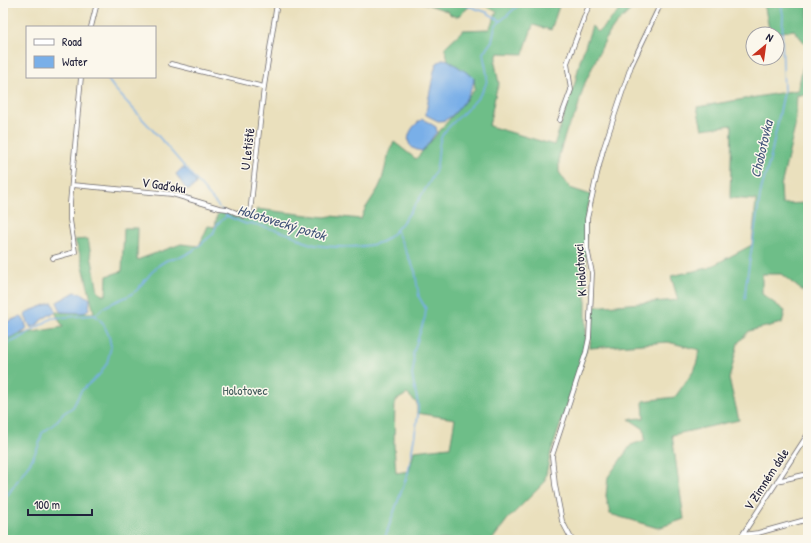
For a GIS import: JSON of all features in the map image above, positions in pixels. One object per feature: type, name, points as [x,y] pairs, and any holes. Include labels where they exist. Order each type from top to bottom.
[{"type":"street","points":[[91,26],[97,3]]},
{"type":"street","name":"U Letiště","points":[[250,213],[264,87],[277,3]]},
{"type":"street","points":[[560,120],[571,90],[567,63],[591,3]]},
{"type":"street","name":"K Holotovci","points":[[572,540],[562,521],[555,485],[552,456],[586,352],[589,338],[592,300],[592,273],[587,248],[587,219],[602,150],[620,97],[631,66],[661,3]]},
{"type":"street","points":[[171,64],[264,87]]},
{"type":"street","points":[[53,258],[75,252],[70,220],[81,78]]},
{"type":"street","name":"V Gaďoku","points":[[72,185],[172,194],[226,209],[244,216],[250,213]]},
{"type":"street","name":"V Zimném dole","points":[[738,540],[808,434]]},
{"type":"street","points":[[777,481],[808,474]]},
{"type":"street","points":[[742,535],[758,533],[805,520]]},
{"type":"green space","points":[[423,3],[474,3],[457,17],[451,15],[447,11]]},
{"type":"green space","name":"Holotovec","points":[[480,3],[560,3],[551,30],[533,25],[523,54],[498,53],[495,63],[499,84],[489,126],[554,145],[592,26],[598,32],[629,3],[638,3],[615,25],[606,38],[584,85],[576,114],[567,129],[559,155],[559,172],[570,188],[591,195],[586,215],[586,350],[551,452],[544,483],[507,520],[492,540],[3,540],[3,337],[63,327],[55,312],[94,313],[81,257],[75,240],[88,239],[98,292],[102,295],[106,295],[107,276],[122,271],[124,228],[138,228],[137,260],[181,244],[199,246],[208,226],[215,227],[217,215],[222,210],[235,217],[253,219],[257,209],[325,217],[331,216],[361,219],[365,209],[382,180],[388,156],[394,142],[416,159],[475,89],[474,78],[448,60],[445,47],[463,30],[489,29],[497,12]],"holes":[[[407,394],[417,403],[417,413],[455,419],[450,447],[414,451],[409,471],[396,473],[394,445],[395,401]]]},
{"type":"green space","points":[[764,3],[808,3],[808,95],[797,95],[795,127],[781,186],[782,204],[808,203],[808,292],[804,292],[781,274],[762,274],[762,294],[785,311],[782,323],[749,331],[738,343],[729,379],[739,420],[672,435],[684,519],[658,528],[610,514],[606,496],[608,477],[631,445],[645,440],[644,429],[629,419],[644,418],[643,401],[675,397],[695,369],[700,350],[668,342],[590,348],[592,307],[678,300],[671,276],[708,268],[752,245],[756,200],[730,198],[732,125],[702,129],[697,107],[798,90],[807,46],[794,30],[785,32],[785,26],[768,26]]},
{"type":"water","points":[[444,59],[448,60],[474,78],[468,95],[456,112],[446,120],[438,121],[426,115],[426,112],[434,71],[437,63]]},
{"type":"water","points":[[423,119],[436,127],[437,132],[422,151],[410,146],[409,136],[410,131]]},
{"type":"water","points":[[182,168],[187,170],[196,182],[195,185],[189,190],[185,188],[176,174]]},
{"type":"water","points":[[75,292],[83,294],[90,299],[89,309],[83,313],[61,312],[57,302]]},
{"type":"water","points":[[53,303],[56,311],[31,328],[25,316],[27,312]]},
{"type":"water","points":[[21,316],[27,329],[3,341],[3,324]]},
{"type":"waterway","points":[[459,3],[486,12],[501,21]]},
{"type":"waterway","name":"Holotovecký potok","points":[[3,345],[16,340],[52,318],[95,315],[106,306],[130,295],[137,290],[159,265],[167,260],[181,257],[194,250],[213,234],[217,224],[227,216],[246,224],[251,223],[289,234],[315,245],[346,247],[376,244],[383,241],[396,230],[418,201],[430,181],[436,169],[439,144],[443,134],[482,93],[486,85],[487,77],[483,53],[492,41],[495,26],[521,3]]},
{"type":"waterway","name":"Chobotovka","points":[[745,299],[761,190],[770,160],[784,92],[782,40],[783,15],[781,3]]},
{"type":"waterway","points":[[107,78],[219,207]]},
{"type":"waterway","points":[[221,209],[227,216]]},
{"type":"waterway","points":[[384,540],[408,473],[418,416],[418,404],[412,375],[414,364],[413,354],[425,317],[426,309],[419,297],[415,271],[396,230]]},
{"type":"waterway","points":[[3,500],[31,461],[39,445],[42,433],[73,407],[81,391],[100,374],[107,363],[111,347],[109,336],[103,323],[95,315]]}]
